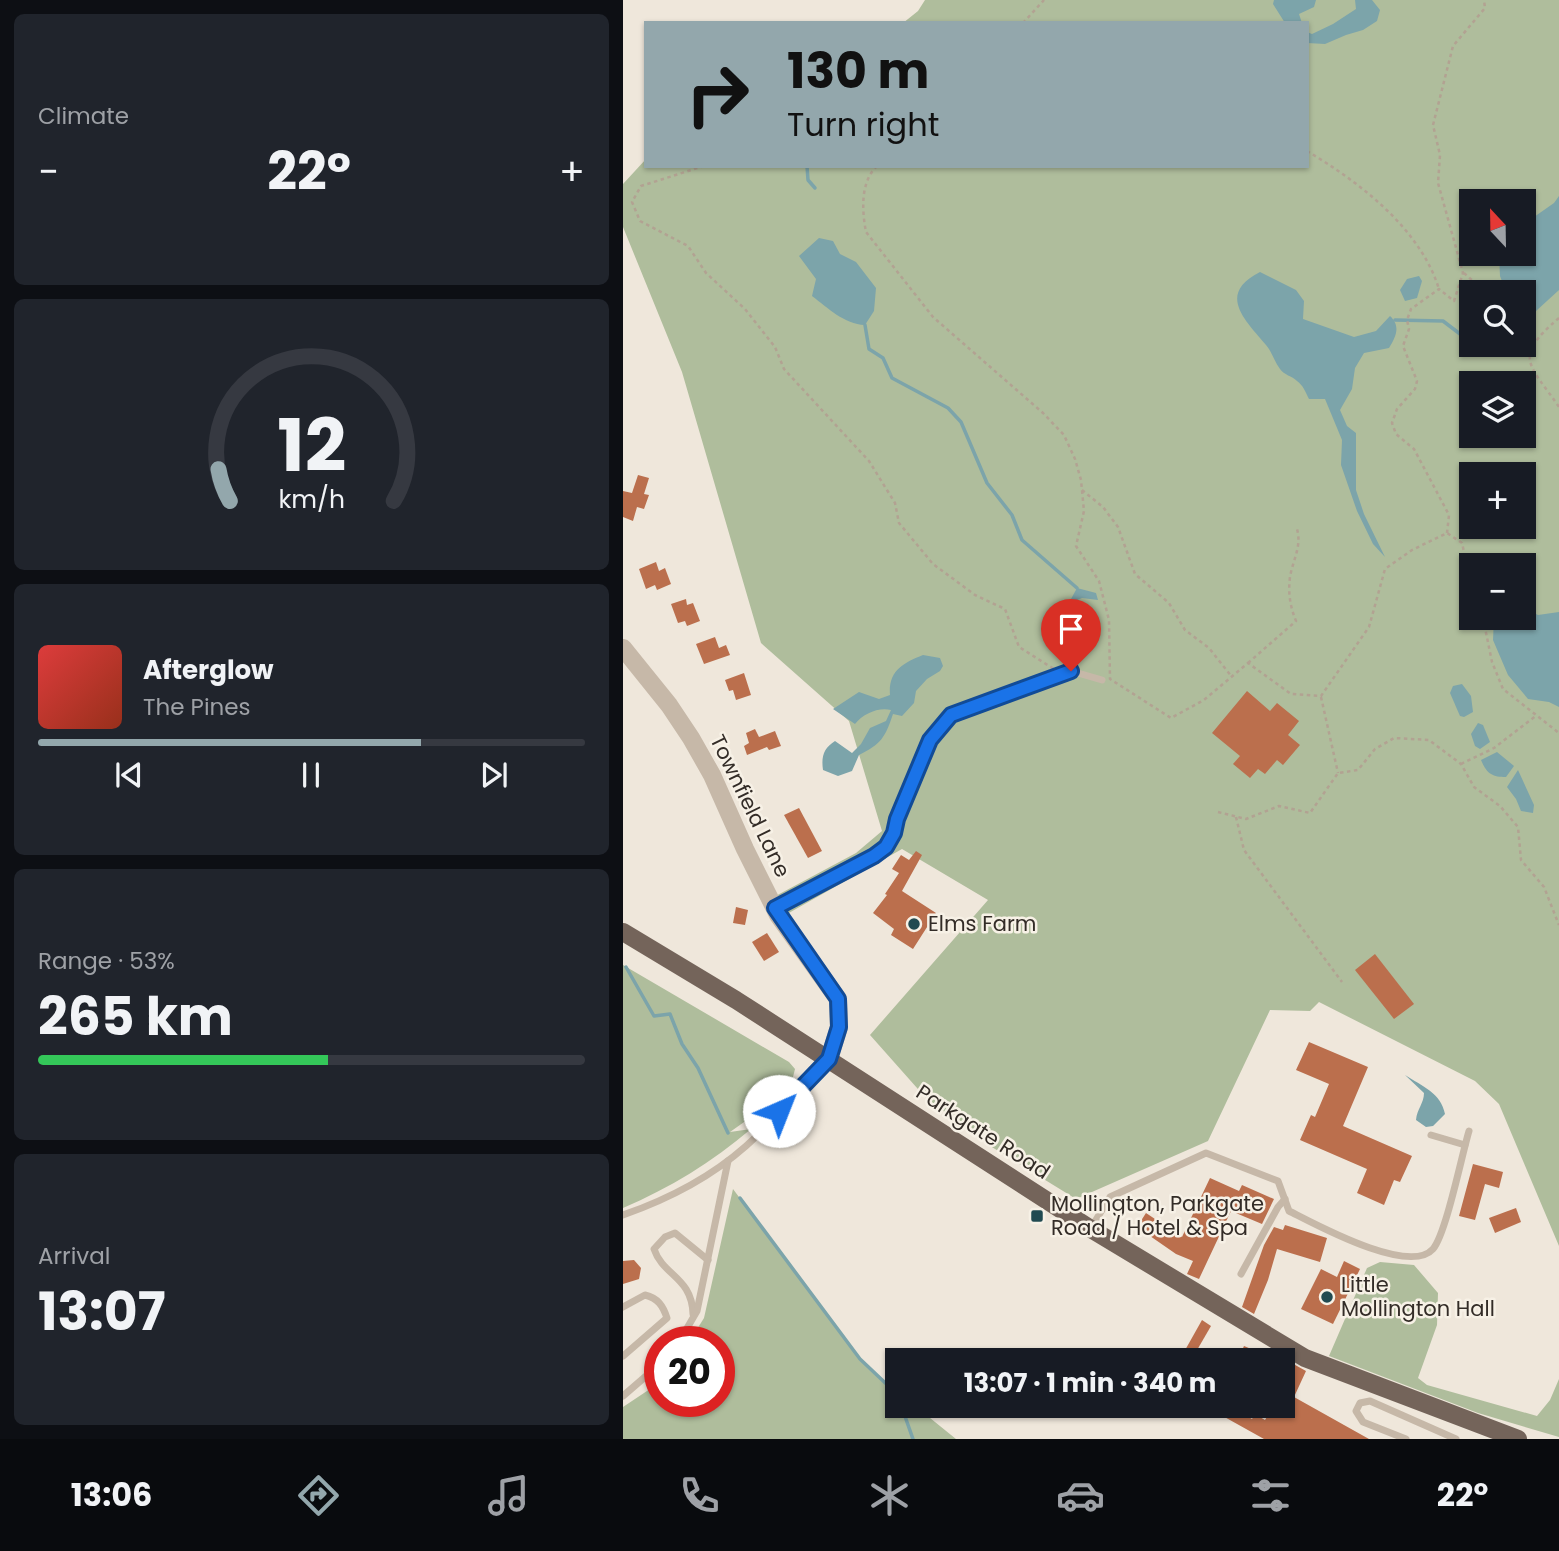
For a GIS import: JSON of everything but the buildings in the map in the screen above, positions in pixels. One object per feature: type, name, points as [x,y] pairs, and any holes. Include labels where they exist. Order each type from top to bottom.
[{"type":"main road","name":"Parkgate Road","points":[[623,932],[829,1059],[1091,1229],[1305,1358],[1518,1439]]},
{"type":"street","name":"Townfield Lane","points":[[623,648],[669,705],[691,738],[712,775],[775,908],[838,999],[839,1027],[829,1059]]},
{"type":"lane","points":[[775,908],[830,881],[886,847],[930,740],[951,715],[1071,671],[1102,680]]},
{"type":"lane","name":"Townfield Lane","points":[[623,1215],[653,1205],[729,1160],[747,1145],[829,1059]]},
{"type":"lane","points":[[1091,1229],[1110,1198],[1206,1153],[1278,1181],[1289,1210],[1341,1237],[1387,1252],[1421,1256],[1433,1249],[1441,1234],[1469,1131]]},
{"type":"lane","points":[[1431,1135],[1465,1145]]},
{"type":"lane","points":[[688,1326],[697,1311],[729,1160]]},
{"type":"lane","points":[[1241,1274],[1285,1199]]},
{"type":"lane","points":[[693,1318],[693,1302],[689,1293],[654,1250],[665,1237],[675,1233],[708,1260]]},
{"type":"lane","points":[[623,1307],[645,1295],[653,1297],[664,1309],[667,1318],[623,1356]]},
{"type":"lane","points":[[623,1396],[644,1378]]},
{"type":"lane","points":[[1406,1439],[1363,1422],[1356,1411],[1360,1404],[1370,1401],[1456,1439]]},
{"type":"path","points":[[1025,21],[1044,0]]},
{"type":"path","points":[[1471,280],[1463,273],[1441,196],[1438,183],[1440,155],[1433,125],[1453,46],[1485,8],[1484,0]]},
{"type":"path","points":[[1309,152],[1338,169],[1399,220],[1435,276],[1439,289],[1454,301],[1463,273]]},
{"type":"path","points":[[698,168],[641,186],[632,202],[640,220],[688,246],[706,273],[745,309],[768,337],[784,369],[869,461],[895,503],[899,523],[933,565],[975,595],[1005,609],[1019,647],[1053,668],[1057,676]]},
{"type":"path","points":[[873,170],[866,186],[863,214],[866,232],[933,317],[1043,412],[1064,435],[1075,459],[1082,490],[1084,510],[1076,546],[1099,581],[1109,620],[1110,679],[1171,718],[1204,700],[1232,677],[1296,621],[1289,604],[1290,576],[1298,552],[1299,534],[1296,526]]},
{"type":"path","points":[[1439,289],[1411,309],[1407,320],[1409,329],[1403,345],[1417,381],[1415,389],[1397,409],[1392,423],[1396,433],[1414,449],[1448,515],[1447,533]]},
{"type":"path","points":[[1536,340],[1559,318]]},
{"type":"path","points":[[1529,357],[1529,363],[1559,407]]},
{"type":"path","points":[[1082,490],[1103,507],[1118,527],[1135,574],[1169,603],[1185,630],[1209,648],[1232,677]]},
{"type":"path","points":[[1447,533],[1462,543],[1464,553]]},
{"type":"path","points":[[1338,773],[1321,696],[1369,627],[1385,569],[1412,550],[1447,533]]},
{"type":"path","points":[[1485,630],[1492,662],[1503,688],[1559,733]]},
{"type":"path","points":[[1248,663],[1291,694],[1321,696]]},
{"type":"path","points":[[1461,764],[1494,748],[1537,715]]},
{"type":"path","points":[[1218,812],[1246,819],[1279,806],[1310,813],[1338,773],[1358,770],[1375,749],[1394,738],[1429,740],[1461,764],[1473,787],[1500,806],[1518,827],[1521,860],[1544,887],[1559,925]]},
{"type":"path","points":[[1236,817],[1244,849],[1342,982]]},
{"type":"green space","points":[[925,0],[1559,0],[1559,1246],[1499,1104],[1475,1081],[1319,1002],[1310,1011],[1270,1010],[1208,1141],[1076,1199],[987,1144],[925,1097],[870,1035],[988,900],[902,849],[780,918],[770,899],[856,853],[882,831],[849,721],[761,643],[682,372],[623,227],[623,184],[644,161],[644,168],[1309,168],[1309,21],[906,21],[918,11]]},
{"type":"green space","points":[[623,965],[789,1062],[795,1069],[793,1077],[754,1115],[730,1132],[751,1129],[674,1183],[623,1208]]},
{"type":"green space","points":[[733,1189],[860,1359],[885,1381],[885,1418],[930,1418],[956,1439],[623,1439],[623,1407],[644,1393],[644,1417],[735,1417],[735,1326],[699,1326],[704,1318]]},
{"type":"green space","points":[[1380,1262],[1414,1265],[1438,1293],[1437,1325],[1418,1378],[1427,1385],[1537,1416],[1550,1400],[1559,1379],[1559,1437],[1478,1413],[1329,1356],[1367,1268]]},
{"type":"water","points":[[1274,0],[1316,0],[1314,7],[1299,14],[1301,21],[1284,21],[1273,4]]},
{"type":"water","points":[[1355,0],[1372,0],[1380,10],[1377,21],[1363,30],[1325,44],[1309,43],[1309,33],[1312,34],[1333,24],[1356,9]]},
{"type":"water","points":[[1559,196],[1559,290],[1536,311],[1536,280],[1502,280],[1500,266],[1537,266],[1537,215]]},
{"type":"water","points":[[819,238],[833,241],[840,254],[856,262],[876,288],[874,311],[865,325],[843,319],[812,296],[816,279],[799,256]]},
{"type":"water","points":[[1260,272],[1296,290],[1304,301],[1303,319],[1354,337],[1376,331],[1390,316],[1395,324],[1395,336],[1389,348],[1364,353],[1355,368],[1352,389],[1340,410],[1347,426],[1356,433],[1356,490],[1364,514],[1385,557],[1373,544],[1357,511],[1341,465],[1342,440],[1325,399],[1309,399],[1299,383],[1282,371],[1239,307],[1237,298],[1240,289],[1247,280]]},
{"type":"water","points":[[1419,276],[1422,281],[1417,298],[1405,301],[1400,290],[1407,279]]},
{"type":"water","points":[[1077,588],[1096,593],[1098,600],[1071,599]]},
{"type":"water","points":[[1559,612],[1559,707],[1549,702],[1528,699],[1508,675],[1493,640],[1493,630],[1536,630],[1536,614]]},
{"type":"water","points":[[923,655],[940,658],[943,666],[916,691],[914,703],[902,716],[893,714],[881,739],[859,755],[852,771],[838,776],[823,770],[824,753],[831,744],[835,741],[852,753],[870,728],[886,721],[891,710],[871,712],[855,724],[833,709],[859,692],[879,699],[890,695],[891,680],[898,669]]},
{"type":"water","points":[[1462,684],[1471,696],[1473,712],[1464,717],[1460,716],[1450,693],[1453,686]]},
{"type":"water","points":[[1478,723],[1483,725],[1490,742],[1480,749],[1475,746],[1471,734]]},
{"type":"water","points":[[1497,752],[1514,766],[1506,777],[1491,774],[1481,760]]},
{"type":"water","points":[[1518,770],[1534,805],[1533,813],[1521,811],[1507,787]]},
{"type":"water","points":[[1405,1075],[1435,1095],[1443,1107],[1445,1114],[1433,1126],[1426,1127],[1416,1120],[1424,1093]]},
{"type":"waterway","points":[[807,168],[808,180],[815,188]]},
{"type":"waterway","points":[[1395,320],[1443,321],[1459,333]]},
{"type":"waterway","points":[[865,325],[869,349],[883,358],[892,378],[948,408],[961,422],[987,483],[1012,515],[1022,540],[1077,588]]},
{"type":"waterway","points":[[626,967],[654,1016],[670,1014],[682,1044],[698,1068],[728,1133]]},
{"type":"waterway","points":[[740,1198],[860,1359],[885,1383]]},
{"type":"waterway","points":[[906,1418],[913,1439]]},
{"type":"place","name":"Elms Farm","points":[[914,924]]},
{"type":"place","name":"Mollington, Parkgate Road / Hotel & Spa","points":[[1037,1216]]},
{"type":"place","name":"Little Mollington Hall","points":[[1327,1297]]},
{"type":"route","points":[[779,1111],[829,1059],[839,1027],[838,999],[775,908],[830,881],[886,847],[930,740],[951,715],[1071,671]]}]
